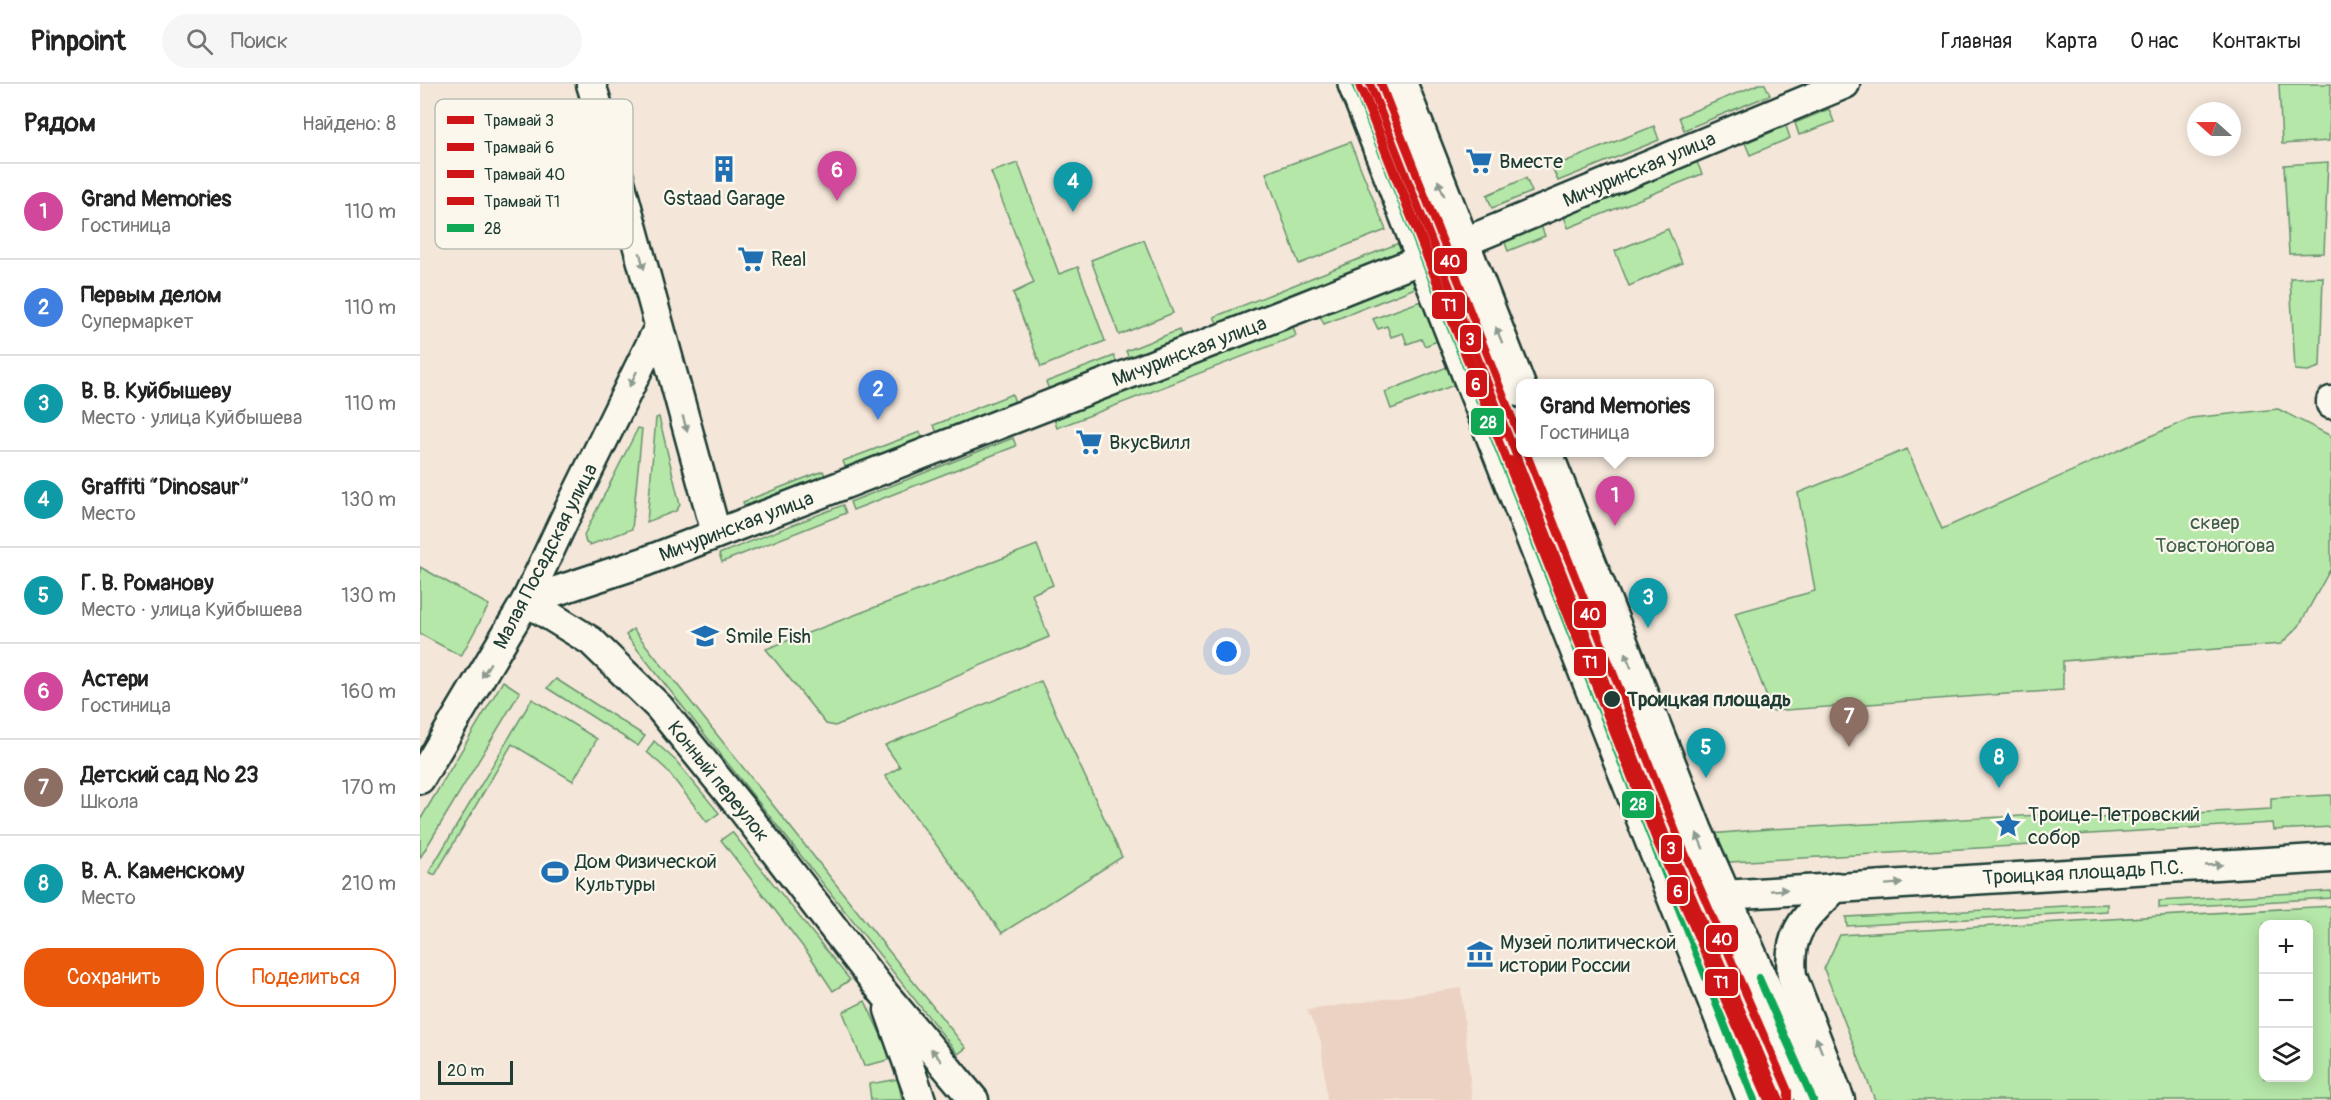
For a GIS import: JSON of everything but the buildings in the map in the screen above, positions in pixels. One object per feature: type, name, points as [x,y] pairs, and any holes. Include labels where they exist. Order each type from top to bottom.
[{"type":"main road","points":[[1355,84],[1754,1100]]},
{"type":"main road","points":[[1400,84],[1517,379]]},
{"type":"main road","points":[[1547,457],[1723,895],[1813,1100]]},
{"type":"street","points":[[591,84],[596,99]]},
{"type":"street","name":"Мичуринская улица","points":[[526,601],[644,562],[1423,259],[1845,84]]},
{"type":"street","points":[[633,230],[716,533]]},
{"type":"street","name":"Малая Посадская улица","points":[[420,779],[526,601],[564,518],[659,327]]},
{"type":"street","name":"Конный переулок","points":[[526,601],[591,641],[659,707],[742,808],[882,991],[974,1100]]},
{"type":"street","name":"Троицкая площадь П.С.","points":[[1680,911],[1723,895],[2331,858]]},
{"type":"street","points":[[1836,887],[1799,928],[1792,943],[1790,958],[1792,976],[1840,1100]]},
{"type":"street","name":"Конный переулок","points":[[882,991],[921,1100]]},
{"type":"shaded area","points":[[1461,988],[1472,1100],[1327,1100],[1321,1041],[1307,1010]]},
{"type":"green space","points":[[1759,84],[1765,84],[1770,95],[1684,130],[1679,117]]},
{"type":"green space","points":[[2279,84],[2331,84],[2329,141],[2282,144]]},
{"type":"green space","points":[[1829,109],[1834,122],[1799,135],[1795,123]]},
{"type":"green space","points":[[1654,126],[1659,140],[1558,181],[1552,167]]},
{"type":"green space","points":[[1786,126],[1790,138],[1750,155],[1745,143]]},
{"type":"green space","points":[[1350,142],[1386,230],[1299,264],[1266,173]]},
{"type":"green space","points":[[1697,162],[1702,174],[1568,228],[1564,216]]},
{"type":"green space","points":[[2328,162],[2324,253],[2289,254],[2284,165]]},
{"type":"green space","points":[[1018,163],[1059,274],[1078,267],[1105,341],[1041,367],[1013,293],[1034,283],[991,172]]},
{"type":"green space","points":[[1526,178],[1532,192],[1492,208],[1487,195]]},
{"type":"green space","points":[[1541,226],[1545,236],[1508,251],[1504,240]]},
{"type":"green space","points":[[1668,229],[1682,263],[1629,286],[1615,251]]},
{"type":"green space","points":[[1144,240],[1173,313],[1119,335],[1091,260]]},
{"type":"green space","points":[[1399,243],[1404,253],[1219,326],[1214,317]]},
{"type":"green space","points":[[2323,277],[2320,367],[2308,371],[2295,370],[2290,278]]},
{"type":"green space","points":[[1411,279],[1415,288],[1324,324],[1320,316]]},
{"type":"green space","points":[[1421,301],[1437,341],[1425,346],[1421,339],[1407,344],[1403,333],[1391,337],[1387,326],[1378,329],[1373,319]]},
{"type":"green space","points":[[1293,327],[1296,336],[1057,428],[1054,419]]},
{"type":"green space","points":[[1179,330],[1183,340],[1130,361],[1126,351]]},
{"type":"green space","points":[[1114,356],[1118,365],[1050,392],[1046,382]]},
{"type":"green space","points":[[1447,367],[1454,385],[1391,409],[1385,392]]},
{"type":"green space","points":[[1012,394],[1016,405],[938,436],[934,425]]},
{"type":"green space","name":"сквер Товстоногова","points":[[2278,409],[2331,436],[2331,568],[2299,626],[2281,644],[2063,661],[2063,690],[1772,711],[1735,613],[1815,591],[1798,493],[1907,449],[1942,529],[2191,418]]},
{"type":"green space","points":[[659,417],[680,505],[676,511],[647,522],[656,418]]},
{"type":"green space","points":[[638,428],[642,429],[632,529],[590,545],[586,543],[584,535]]},
{"type":"green space","points":[[920,432],[924,442],[847,472],[843,461]]},
{"type":"green space","points":[[1013,438],[1016,446],[853,510],[850,502]]},
{"type":"green space","points":[[823,471],[827,480],[746,511],[743,502]]},
{"type":"green space","points":[[843,505],[846,513],[722,562],[719,554]]},
{"type":"green space","points":[[1037,545],[1053,585],[1032,594],[1049,637],[835,726],[826,724],[766,649]]},
{"type":"green space","points":[[420,567],[489,605],[461,656],[420,634]]},
{"type":"green space","points":[[633,629],[966,1048],[958,1054],[626,635]]},
{"type":"green space","points":[[556,679],[645,736],[638,746],[547,688]]},
{"type":"green space","points":[[503,681],[520,692],[420,858],[420,820]]},
{"type":"green space","points":[[1041,681],[1122,857],[1002,933],[885,776],[900,767],[885,745]]},
{"type":"green space","points":[[532,699],[597,739],[573,781],[512,744],[435,875],[429,872]]},
{"type":"green space","points":[[654,741],[676,761],[719,813],[707,822],[666,769],[647,752]]},
{"type":"green space","points":[[2331,795],[2331,827],[2273,830],[2272,823],[2041,837],[2041,844],[2032,845],[1730,862],[1725,861],[1710,834],[2040,815],[2041,821],[2271,809],[2271,798]]},
{"type":"green space","points":[[732,832],[850,980],[833,991],[810,956],[721,840]]},
{"type":"green space","points":[[2331,891],[2331,898],[2159,908],[2159,901]]},
{"type":"green space","points":[[2107,904],[2107,911],[1847,926],[1846,917]]},
{"type":"green space","points":[[2331,906],[2331,1100],[1875,1100],[1824,969],[1840,935]]},
{"type":"green space","points":[[865,1001],[892,1059],[864,1066],[843,1012]]},
{"type":"green space","points":[[898,1079],[902,1100],[871,1100],[869,1084]]},
{"type":"tram line","name":"3","points":[[1370,84],[1516,455]]},
{"type":"tram line","name":"40","points":[[1381,84],[1516,428]]},
{"type":"tram line","name":"6","points":[[1360,88],[1658,845],[1768,1100]]},
{"type":"tram line","name":"Т1","points":[[1364,92],[1500,435]]},
{"type":"tram line","name":"3","points":[[1517,457],[1668,841],[1780,1100]]},
{"type":"tram line","name":"40","points":[[1528,457],[1678,837],[1788,1091],[1788,1100]]},
{"type":"tram line","name":"Т1","points":[[1510,460],[1661,843],[1772,1100]]},
{"type":"transit line","name":"28","points":[[1355,84],[1754,1100]]},
{"type":"transit line","name":"28","points":[[1759,978],[1813,1100]]},
{"type":"place","name":"Вместе","points":[[1479,161]]},
{"type":"place","name":"Gstaad Garage","points":[[724,169]]},
{"type":"place","name":"Астери","points":[[837,201]]},
{"type":"place","name":"Graffiti “Dinosaur”","points":[[1073,212]]},
{"type":"place","name":"Real","points":[[751,259]]},
{"type":"place","name":"Первым делом","points":[[878,420]]},
{"type":"place","name":"ВкусВилл","points":[[1089,442]]},
{"type":"place","name":"Grand Memories","points":[[1615,526]]},
{"type":"place","name":"В. В. Куйбышеву","points":[[1648,628]]},
{"type":"place","name":"Smile Fish","points":[[705,636]]},
{"type":"place","name":"Троицкая площадь","points":[[1612,699]]},
{"type":"place","name":"Детский сад № 23","points":[[1849,747]]},
{"type":"place","name":"Г. В. Романову","points":[[1706,778]]},
{"type":"place","name":"В. А. Каменскому","points":[[1999,788]]},
{"type":"place","name":"Троице-Петровский собор","points":[[2008,825]]},
{"type":"place","name":"Дом Физической Культуры","points":[[555,872]]},
{"type":"place","name":"Музей политической истории России","points":[[1480,954]]}]
